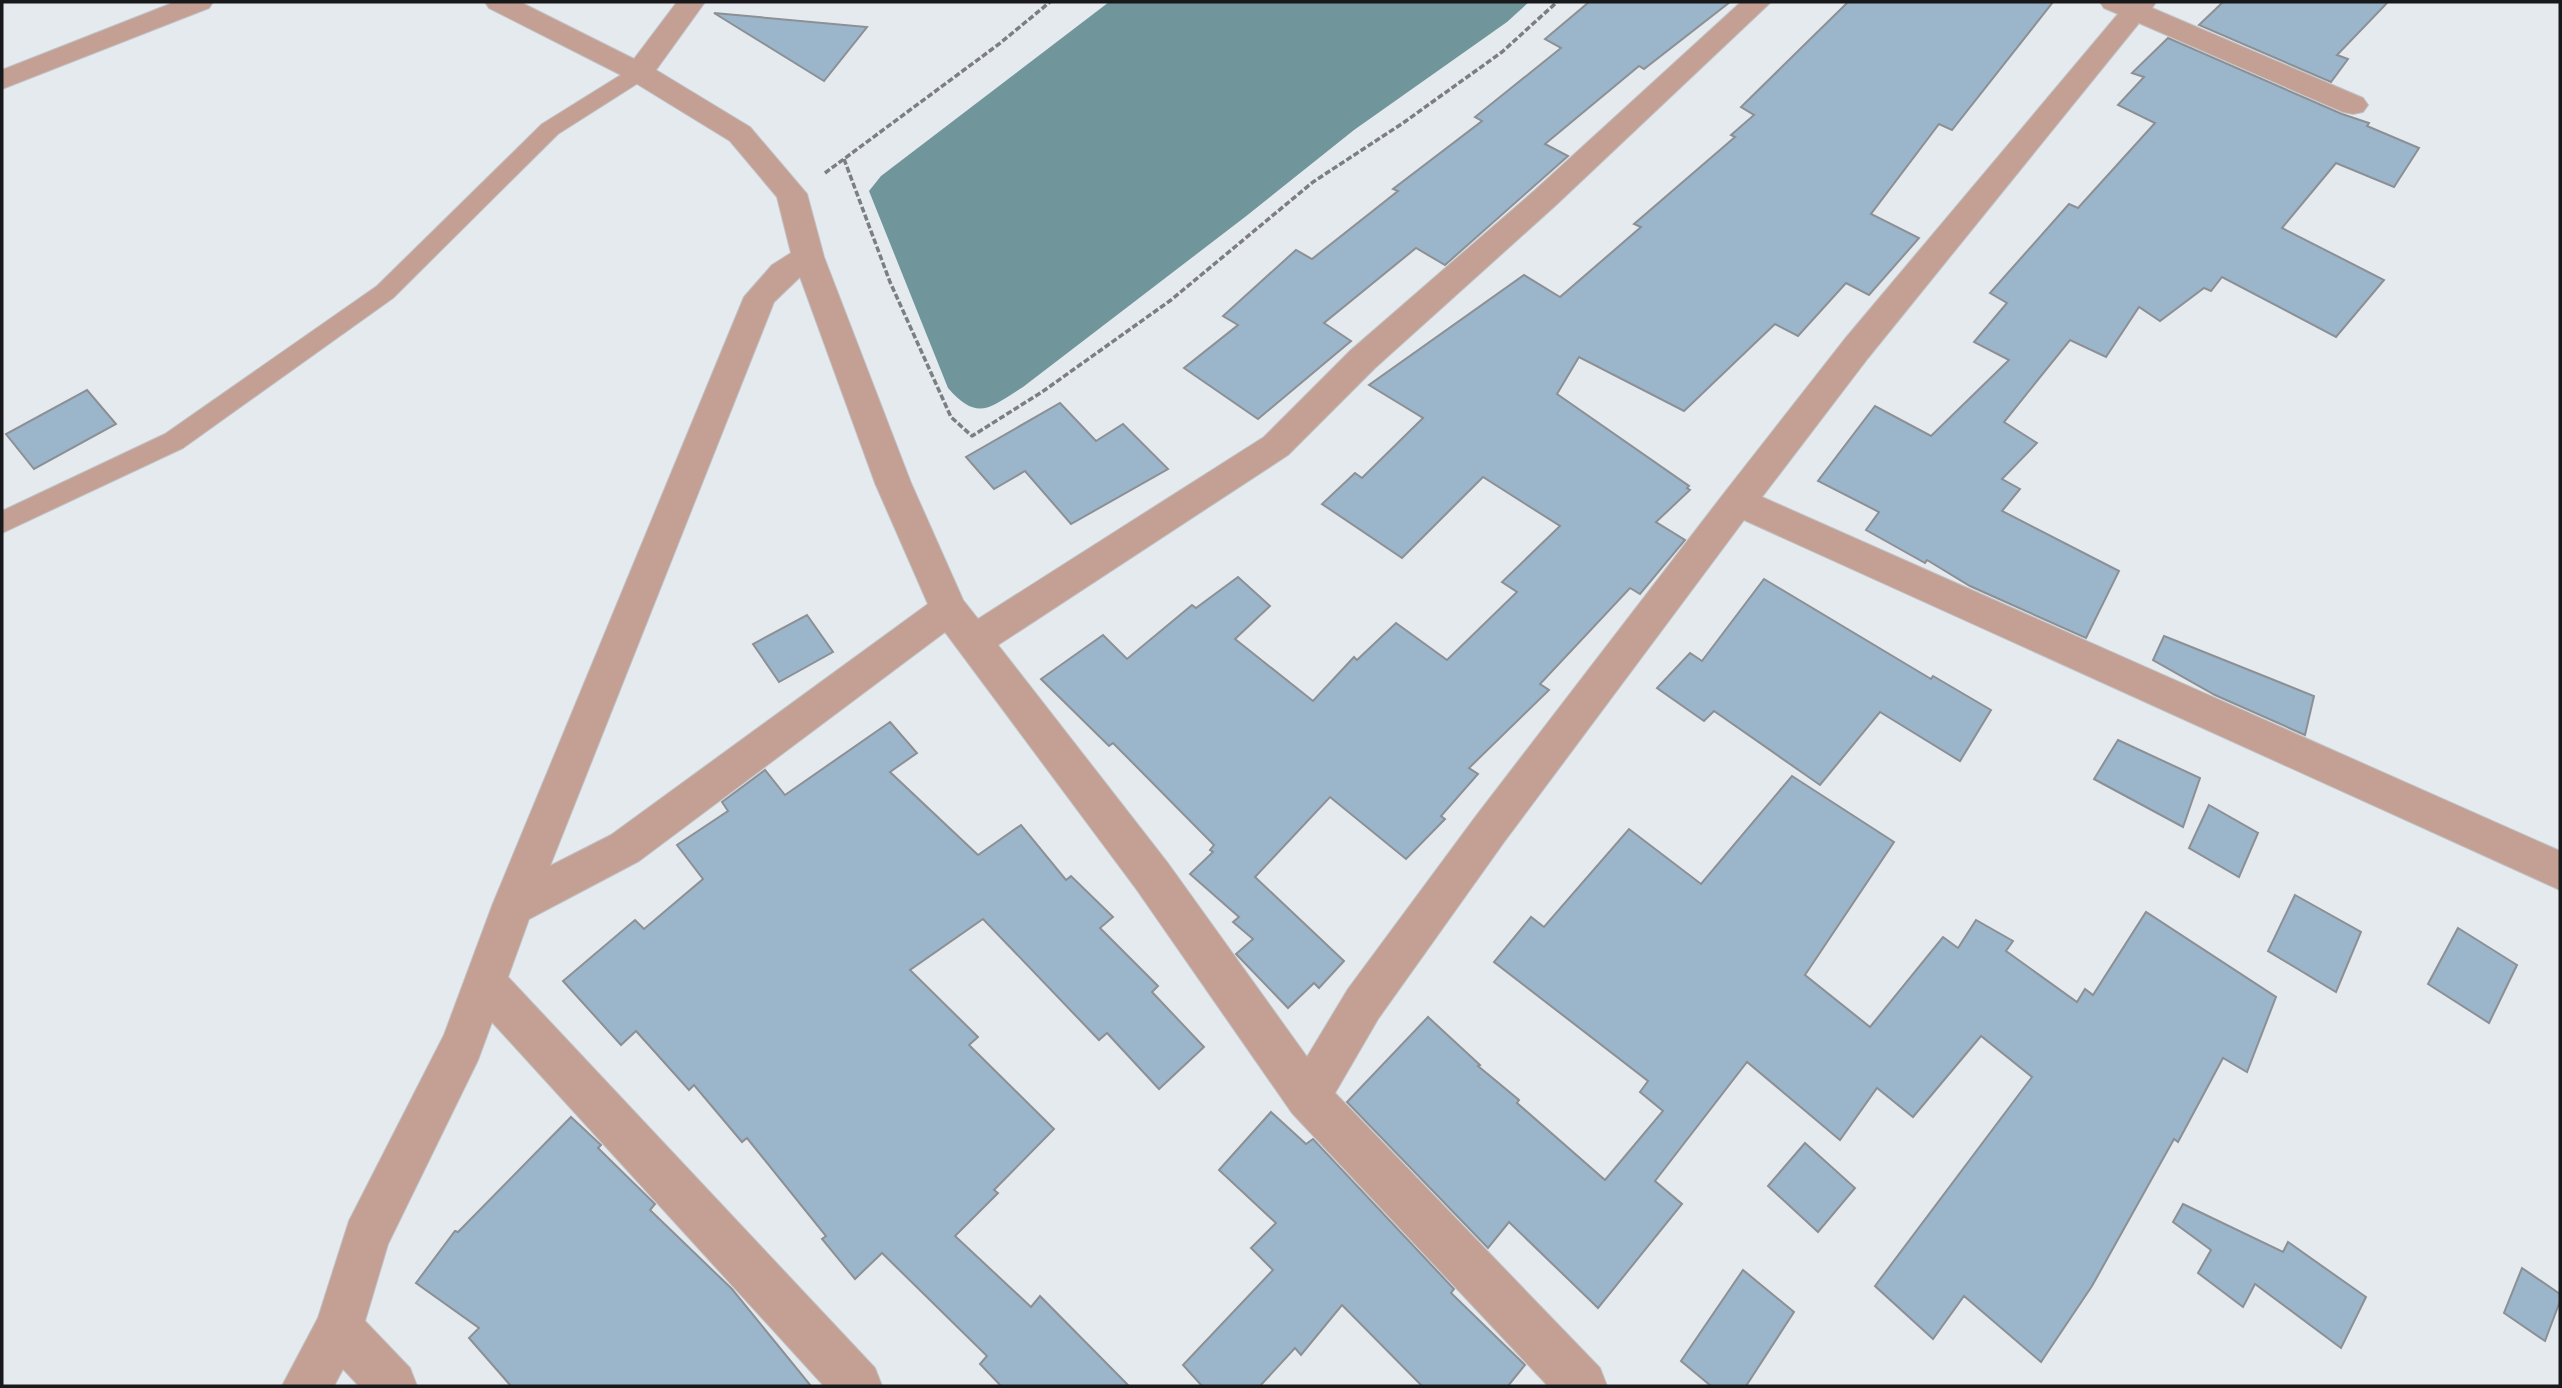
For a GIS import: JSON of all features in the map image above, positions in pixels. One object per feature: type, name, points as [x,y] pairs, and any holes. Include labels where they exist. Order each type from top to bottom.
[{"type":"street","points":[[2,80],[199,2]]},
{"type":"street","points":[[499,2],[639,73],[740,134],[792,194],[808,257],[893,483],[949,608],[1152,876],[1308,1097],[1574,1383]]},
{"type":"street","points":[[639,73],[691,2]]},
{"type":"street","points":[[974,640],[1276,446],[1363,359],[1545,198],[1757,2]]},
{"type":"street","points":[[1308,1097],[1371,993],[1490,829],[1864,338],[2130,4],[2353,105]]},
{"type":"street","points":[[307,1386],[339,1328],[366,1238],[462,1045],[513,906],[760,297],[783,272],[808,257]]},
{"type":"street","points":[[1738,502],[2560,870]]},
{"type":"street","points":[[513,906],[625,848],[949,608]]},
{"type":"street","points":[[484,982],[857,1386]]},
{"type":"street","points":[[339,1328],[392,1386]]},
{"type":"lane","points":[[2,523],[174,441],[385,292],[550,129],[639,73]]},
{"type":"path","points":[[1051,2],[844,159],[890,282],[951,417],[972,436],[1042,392],[1171,300],[1313,182],[1404,123],[1502,52],[1557,2]]},
{"type":"water","points":[[1109,2],[1529,2],[1507,22],[1354,130],[1023,387],[992,406],[976,408],[958,399],[948,388],[869,191],[881,176]]},
{"type":"building","points":[[1589,2],[1730,2],[1644,69],[1639,66],[1545,144],[1568,156],[1445,265],[1416,248],[1324,323],[1351,341],[1258,419],[1184,368],[1238,325],[1223,316],[1296,250],[1312,259],[1398,191],[1393,189],[1482,121],[1475,117],[1561,48],[1545,39]]},
{"type":"building","points":[[1848,2],[2053,2],[1952,130],[1939,124],[1871,214],[1919,238],[1869,295],[1846,283],[1798,336],[1775,324],[1684,411],[1579,357],[1557,394],[1689,486],[1687,488],[1690,490],[1656,522],[1685,540],[1640,594],[1630,588],[1540,684],[1549,690],[1469,768],[1478,774],[1441,816],[1445,819],[1406,859],[1330,797],[1255,877],[1344,961],[1319,988],[1314,983],[1288,1008],[1236,954],[1253,939],[1233,922],[1239,917],[1190,874],[1213,852],[1210,850],[1214,845],[1113,743],[1109,746],[1041,679],[1103,635],[1127,659],[1192,605],[1196,608],[1238,577],[1270,606],[1235,639],[1313,701],[1354,657],[1357,660],[1396,623],[1447,660],[1517,592],[1502,582],[1560,526],[1483,477],[1402,558],[1322,504],[1355,473],[1362,478],[1423,418],[1369,385],[1524,275],[1560,297],[1641,227],[1634,224],[1735,137],[1731,135],[1754,115],[1741,107]]},
{"type":"building","points":[[2223,2],[2388,2],[2337,55],[2348,59],[2331,82],[2199,25]]},
{"type":"building","points":[[714,13],[867,27],[824,81]]},
{"type":"building","points":[[2168,38],[2342,114],[2369,123],[2367,126],[2419,148],[2394,187],[2336,163],[2282,228],[2384,280],[2336,337],[2222,277],[2211,291],[2204,288],[2160,321],[2139,307],[2106,357],[2070,340],[2004,422],[2037,443],[2002,479],[2020,489],[2002,511],[2119,571],[2086,638],[1970,586],[1927,560],[1925,563],[1866,530],[1879,512],[1818,481],[1875,406],[1931,436],[2009,360],[1974,342],[2007,303],[1990,293],[2069,204],[2078,208],[2155,123],[2118,105],[2144,77],[2132,73]]},
{"type":"building","points":[[87,390],[116,424],[34,469],[6,434]]},
{"type":"building","points":[[1060,403],[1096,441],[1123,424],[1168,469],[1071,524],[1025,471],[994,489],[966,457]]},
{"type":"building","points":[[1764,579],[1931,679],[1933,676],[1991,710],[1960,761],[1880,712],[1820,785],[1714,711],[1704,721],[1657,688],[1690,653],[1702,661]]},
{"type":"building","points":[[807,615],[833,652],[779,682],[753,644]]},
{"type":"building","points":[[2164,636],[2314,696],[2305,735],[2215,695],[2153,660]]},
{"type":"building","points":[[890,722],[917,753],[890,772],[978,855],[1021,825],[1066,880],[1071,876],[1113,917],[1100,928],[1158,986],[1152,992],[1204,1047],[1159,1089],[1107,1033],[1099,1040],[983,919],[910,970],[978,1037],[969,1045],[1054,1129],[994,1190],[998,1193],[955,1236],[1031,1307],[1040,1296],[1129,1386],[1001,1386],[980,1364],[987,1356],[882,1253],[855,1279],[822,1239],[826,1236],[747,1138],[742,1142],[694,1085],[689,1090],[636,1031],[621,1045],[563,981],[635,920],[644,929],[703,879],[677,845],[728,811],[722,802],[765,770],[785,795]]},
{"type":"building","points":[[2118,740],[2200,778],[2183,827],[2094,779]]},
{"type":"building","points":[[1792,776],[1894,842],[1805,975],[1870,1027],[1943,937],[1958,948],[1976,920],[2013,941],[2006,951],[2077,1002],[2085,989],[2093,995],[2146,912],[2276,997],[2247,1072],[2223,1058],[2178,1142],[2174,1139],[2092,1286],[2041,1362],[1964,1296],[1933,1339],[1875,1286],[2032,1077],[1981,1036],[1913,1117],[1877,1088],[1840,1140],[1747,1062],[1655,1181],[1682,1204],[1598,1308],[1509,1222],[1488,1248],[1347,1102],[1428,1017],[1480,1065],[1478,1066],[1519,1100],[1517,1103],[1605,1180],[1663,1111],[1640,1092],[1648,1081],[1494,962],[1531,917],[1544,927],[1629,829],[1701,884]]},
{"type":"building","points":[[2209,805],[2258,833],[2239,877],[2189,848]]},
{"type":"building","points":[[2295,895],[2361,932],[2336,992],[2268,951]]},
{"type":"building","points":[[2458,928],[2517,965],[2489,1023],[2428,984]]},
{"type":"building","points":[[1271,1112],[1306,1144],[1313,1139],[1454,1289],[1451,1293],[1525,1365],[1508,1386],[1422,1386],[1342,1305],[1301,1355],[1295,1348],[1260,1386],[1202,1386],[1183,1365],[1273,1270],[1251,1248],[1276,1223],[1219,1170]]},
{"type":"building","points":[[571,1117],[601,1145],[598,1148],[655,1204],[650,1210],[732,1289],[811,1386],[511,1386],[469,1338],[479,1328],[416,1283],[455,1231],[458,1232]]},
{"type":"building","points":[[1805,1143],[1855,1188],[1818,1232],[1768,1186]]},
{"type":"building","points":[[2183,1204],[2283,1252],[2288,1242],[2366,1297],[2341,1348],[2255,1284],[2243,1307],[2198,1273],[2211,1250],[2173,1222]]},
{"type":"building","points":[[2522,1268],[2560,1294],[2560,1301],[2545,1341],[2504,1313]]},
{"type":"building","points":[[1743,1270],[1794,1312],[1746,1386],[1711,1386],[1681,1361]]}]
